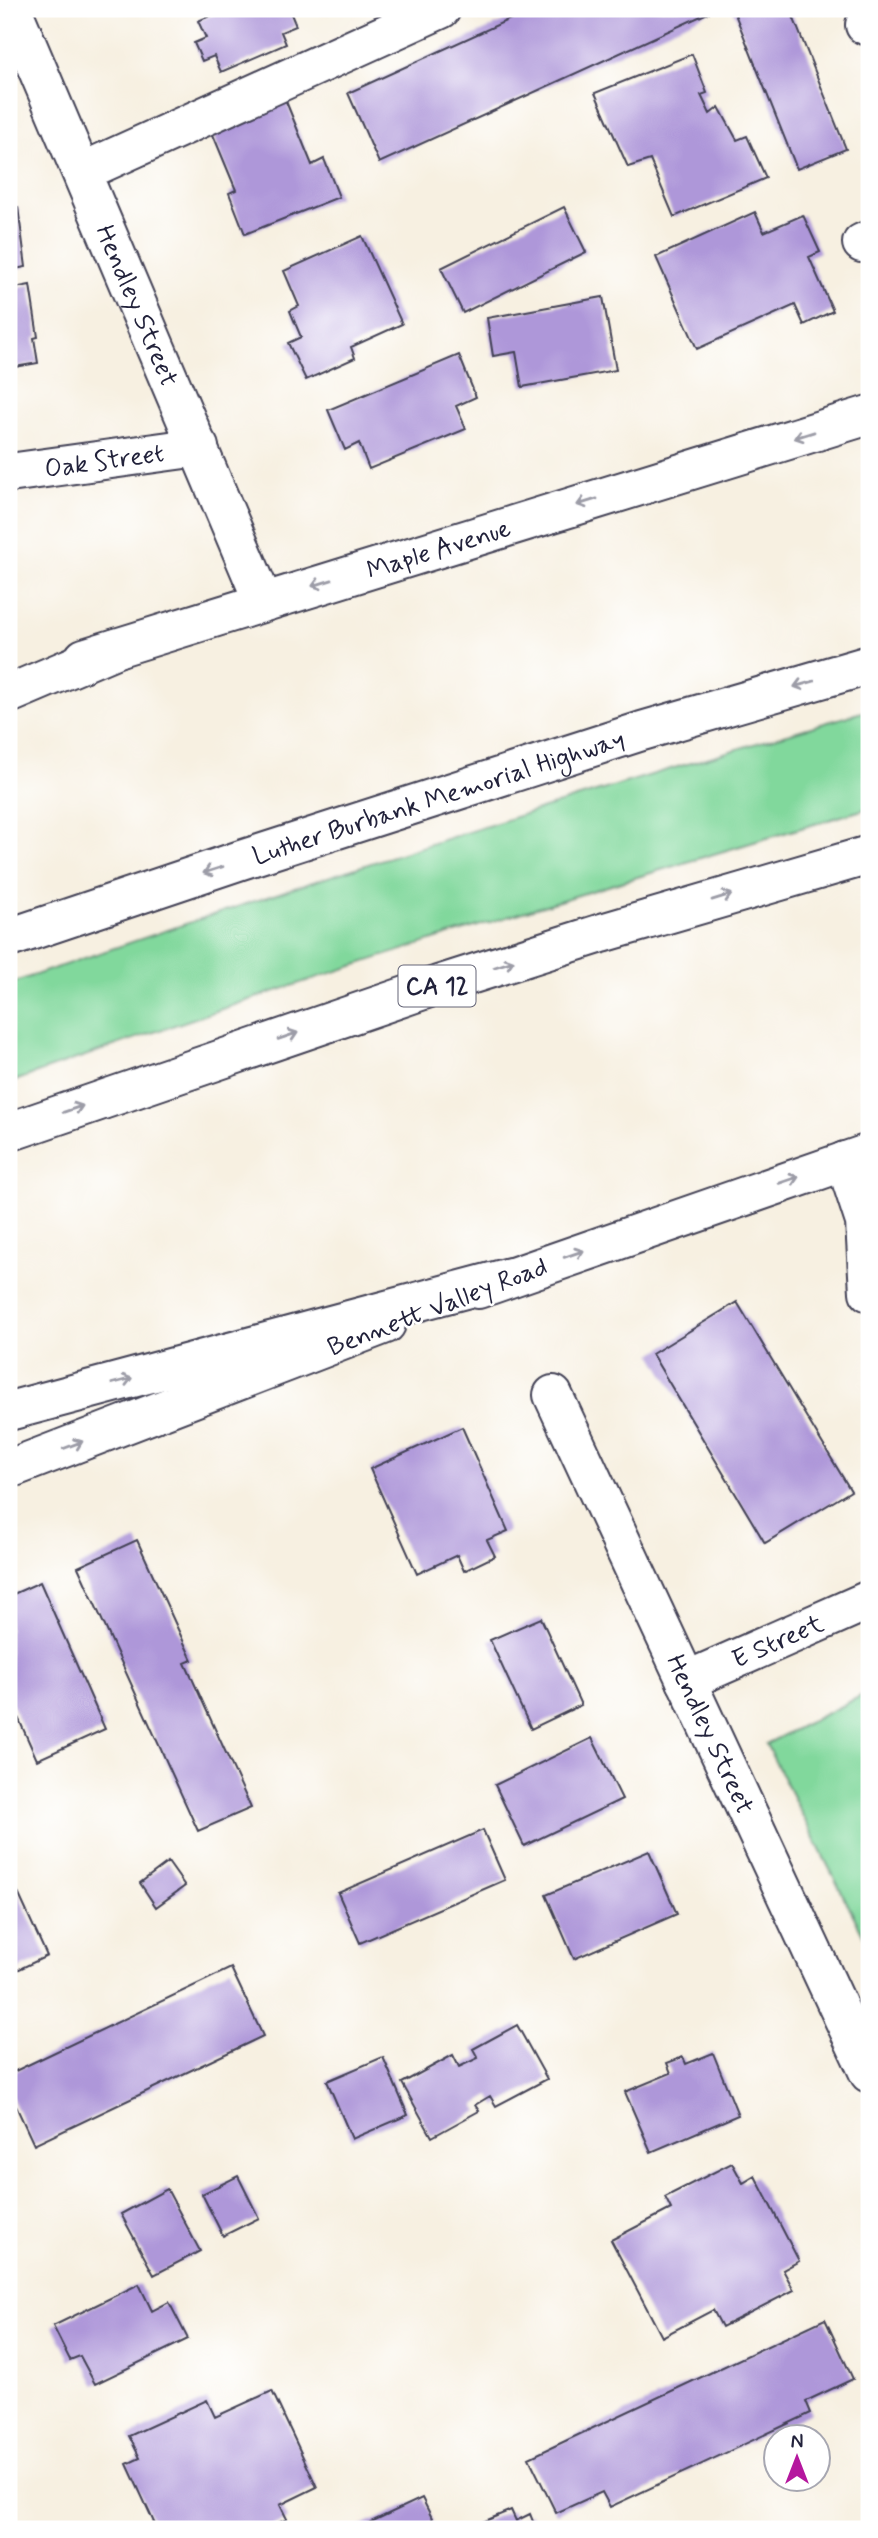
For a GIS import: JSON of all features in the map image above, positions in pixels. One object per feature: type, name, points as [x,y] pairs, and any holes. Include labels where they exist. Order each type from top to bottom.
[{"type":"main road","name":"Hendley Street","points":[[12,9],[263,601]]},
{"type":"main road","points":[[82,172],[441,9]]},
{"type":"main road","name":"Maple Avenue","points":[[9,682],[869,415]]},
{"type":"main road","name":"Oak Street","points":[[9,474],[199,447]]},
{"type":"main road","points":[[9,694],[117,648]]},
{"type":"main road","name":"Luther Burbank Memorial Highway","points":[[9,938],[579,751],[869,665]]},
{"type":"main road","name":"CA 12","points":[[9,1132],[463,977],[869,855]]},
{"type":"main road","points":[[857,1157],[865,1222],[869,1292]]},
{"type":"main road","name":"Bennett Valley Road","points":[[9,1469],[510,1277],[857,1157]]},
{"type":"main road","points":[[9,1411],[510,1277]]},
{"type":"main road","name":"Hendley Street","points":[[553,1395],[869,2073]]},
{"type":"main road","name":"E Street","points":[[686,1681],[869,1600]]},
{"type":"green space","points":[[869,710],[869,808],[437,939],[115,1045],[9,1083],[9,984],[437,842]]},
{"type":"green space","points":[[869,1692],[869,1946],[766,1744]]},
{"type":"building","points":[[226,9],[289,9],[296,26],[281,32],[286,44],[221,72],[214,56],[202,61],[194,43],[206,38],[198,21]]},
{"type":"building","points":[[532,9],[709,9],[710,12],[379,163],[348,93]]},
{"type":"building","points":[[733,9],[790,9],[846,149],[797,169]]},
{"type":"building","points":[[692,54],[707,93],[701,95],[710,114],[719,107],[737,140],[747,136],[766,178],[674,217],[650,160],[628,167],[595,93]]},
{"type":"building","points":[[283,94],[312,165],[324,159],[339,197],[245,234],[229,193],[236,190],[209,125]]},
{"type":"building","points":[[18,207],[26,267],[9,270],[9,208]]},
{"type":"building","points":[[564,207],[586,252],[463,313],[441,268]]},
{"type":"building","points":[[755,212],[764,232],[803,215],[820,252],[809,257],[833,311],[804,325],[795,305],[697,349],[656,257]]},
{"type":"building","points":[[362,236],[402,324],[351,347],[355,358],[306,380],[288,343],[301,337],[290,311],[299,306],[284,271]]},
{"type":"building","points":[[30,285],[38,337],[34,338],[38,363],[9,368],[9,289]]},
{"type":"building","points":[[603,297],[616,370],[522,387],[516,352],[493,356],[487,318]]},
{"type":"building","points":[[459,355],[476,397],[456,406],[466,429],[369,469],[359,443],[345,450],[328,410]]},
{"type":"building","points":[[737,1302],[851,1491],[765,1543],[652,1354]]},
{"type":"building","points":[[462,1427],[508,1531],[487,1540],[495,1556],[464,1571],[457,1555],[417,1574],[370,1469]]},
{"type":"building","points":[[137,1540],[192,1660],[185,1663],[251,1808],[198,1831],[78,1567]]},
{"type":"building","points":[[40,1582],[105,1729],[37,1760],[9,1697],[9,1596]]},
{"type":"building","points":[[541,1618],[581,1705],[531,1729],[490,1640]]},
{"type":"building","points":[[592,1738],[622,1799],[524,1846],[495,1785]]},
{"type":"building","points":[[483,1830],[505,1880],[360,1943],[338,1893]]},
{"type":"building","points":[[649,1851],[677,1914],[574,1959],[546,1895]]},
{"type":"building","points":[[168,1862],[185,1886],[156,1907],[140,1883]]},
{"type":"building","points":[[9,1873],[47,1956],[9,1974]]},
{"type":"building","points":[[231,1968],[263,2036],[34,2145],[9,2091],[9,2074]]},
{"type":"building","points":[[517,2025],[547,2079],[496,2106],[490,2096],[475,2105],[479,2111],[432,2137],[402,2083],[453,2055],[459,2067],[478,2058],[473,2049]]},
{"type":"building","points":[[713,2053],[738,2115],[651,2152],[625,2092],[671,2073],[667,2063],[683,2057],[686,2064]]},
{"type":"building","points":[[383,2057],[408,2115],[352,2139],[327,2081]]},
{"type":"building","points":[[732,2163],[743,2183],[755,2176],[799,2261],[783,2270],[794,2290],[722,2327],[713,2310],[662,2337],[611,2240],[671,2209],[665,2197]]},
{"type":"building","points":[[238,2176],[259,2218],[223,2236],[202,2194]]},
{"type":"building","points":[[167,2189],[200,2251],[154,2275],[121,2214]]},
{"type":"building","points":[[139,2284],[152,2311],[169,2302],[188,2339],[95,2384],[80,2356],[70,2360],[53,2326]]},
{"type":"building","points":[[825,2319],[853,2379],[806,2401],[811,2413],[792,2422],[762,2422],[762,2436],[610,2507],[602,2492],[556,2513],[529,2458]]},
{"type":"building","points":[[272,2391],[317,2487],[280,2505],[287,2519],[265,2529],[157,2529],[127,2464],[140,2458],[129,2436],[207,2400],[215,2417]]},
{"type":"building","points":[[422,2498],[434,2522],[419,2529],[356,2529]]},
{"type":"building","points":[[511,2510],[516,2521],[530,2514],[536,2529],[466,2529]]}]
